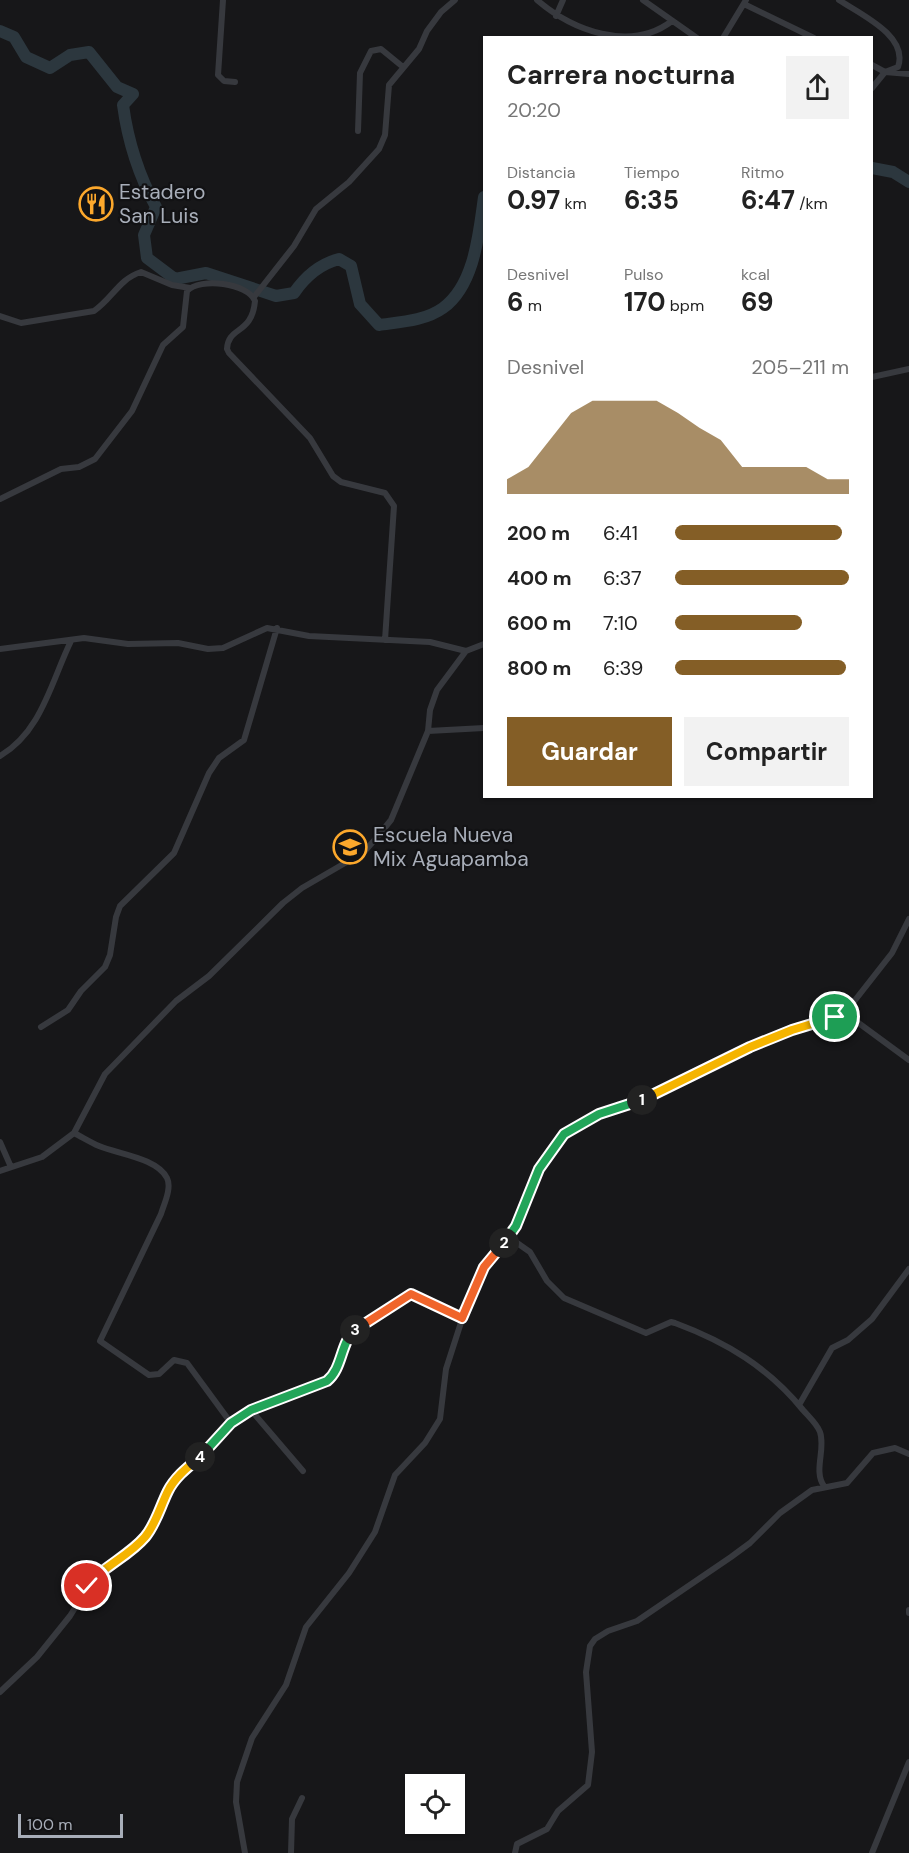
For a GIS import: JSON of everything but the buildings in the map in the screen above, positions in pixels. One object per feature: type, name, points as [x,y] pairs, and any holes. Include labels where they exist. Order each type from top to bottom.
[{"type":"street","points":[[223,0],[218,75],[224,81],[235,82]]},
{"type":"street","points":[[385,640],[394,506],[385,493],[341,482],[333,477],[310,438],[227,349],[230,338],[252,319],[255,295],[294,246],[316,209],[349,182],[379,149],[385,135],[389,85],[419,49],[427,30],[441,12],[455,0]]},
{"type":"street","points":[[537,0],[556,16],[587,29],[620,36]]},
{"type":"street","points":[[556,16],[563,0]]},
{"type":"street","points":[[643,0],[694,36]]},
{"type":"street","points":[[839,0],[891,36],[899,45],[901,53],[897,67],[885,72],[873,87]]},
{"type":"street","points":[[724,36],[745,2],[810,36]]},
{"type":"street","points":[[630,36],[657,31],[672,21]]},
{"type":"street","points":[[358,131],[360,73],[371,51],[381,49],[403,67]]},
{"type":"street","points":[[873,66],[885,72],[909,74]]},
{"type":"street","points":[[0,316],[12,321],[31,322],[94,311],[120,283],[141,272],[172,285],[190,288],[197,284],[214,282],[255,295]]},
{"type":"street","points":[[0,499],[61,469],[79,467],[95,459],[132,411],[163,345],[183,327],[190,288]]},
{"type":"street","points":[[873,376],[909,369]]},
{"type":"street","points":[[41,1027],[68,1010],[81,991],[105,967],[120,906],[174,853],[209,773],[219,758],[244,740],[277,628]]},
{"type":"street","points":[[0,649],[98,638],[128,644],[178,643],[208,649],[223,648],[256,632],[277,628],[309,636],[430,642],[466,651]]},
{"type":"street","points":[[0,756],[14,747],[36,720],[71,640]]},
{"type":"street","points":[[0,1171],[42,1157],[74,1133],[105,1074],[176,1001],[209,976],[283,903],[302,888],[364,852],[391,820],[428,731],[430,710],[437,690],[466,651],[483,644]]},
{"type":"street","points":[[428,731],[483,728]]},
{"type":"street","points":[[245,1853],[236,1802],[237,1782],[252,1738],[286,1685],[306,1627],[349,1573],[375,1532],[395,1475],[425,1443],[440,1419],[445,1377],[462,1318],[484,1267],[510,1238],[539,1169],[564,1134],[584,1121],[647,1097],[750,1047],[844,1013],[892,953],[909,919]]},
{"type":"street","points":[[844,1013],[909,1060]]},
{"type":"street","points":[[74,1133],[97,1145],[147,1163],[162,1171],[168,1180],[167,1195],[161,1214],[100,1341],[149,1375],[159,1374],[174,1360],[187,1363],[231,1423]]},
{"type":"street","points":[[0,1142],[11,1167]]},
{"type":"street","points":[[510,1238],[530,1252],[547,1281],[564,1298],[646,1333],[671,1322],[718,1340],[746,1356],[799,1405],[821,1434],[819,1477],[824,1486]]},
{"type":"street","points":[[799,1405],[832,1348],[848,1340],[872,1319],[909,1269]]},
{"type":"street","points":[[0,1692],[37,1657],[70,1616],[94,1577],[144,1538],[155,1522],[169,1488],[231,1423],[251,1410],[327,1381],[336,1370],[351,1334],[406,1295],[416,1294],[462,1318]]},
{"type":"street","points":[[251,1410],[303,1471]]},
{"type":"street","points":[[514,1853],[517,1845],[547,1829],[558,1811],[588,1785],[592,1752],[586,1672],[590,1646],[595,1639],[608,1630],[648,1614],[741,1550],[780,1513],[812,1490],[847,1483],[873,1453],[895,1448],[909,1454]]},
{"type":"street","points":[[872,1853],[909,1762]]},
{"type":"street","points":[[291,1853],[292,1819],[302,1798]]},
{"type":"waterway","points":[[0,31],[14,37],[26,57],[50,68],[70,55],[89,52],[117,87],[133,94],[123,105],[128,132],[139,170],[156,207],[144,235],[147,258],[175,279],[206,273],[276,296],[294,293],[314,272],[339,259],[351,266],[360,304],[379,325],[404,322],[436,312],[454,298],[469,272],[474,257],[483,204]]},
{"type":"waterway","points":[[873,168],[893,172],[909,182]]},
{"type":"place","name":"Estadero San Luis","points":[[96,204]]},
{"type":"place","name":"Escuela Nueva Mix Aguapamba","points":[[350,847]]},
{"type":"route","points":[[87,1586],[94,1577],[144,1538],[155,1522],[169,1488],[181,1473],[210,1449],[231,1423],[251,1410],[327,1381],[336,1370],[351,1334],[362,1325],[406,1295],[411,1294],[416,1294],[462,1318],[484,1267],[510,1238],[539,1169],[564,1134],[584,1121],[632,1104],[694,1072],[750,1047],[792,1030],[835,1017]]}]
